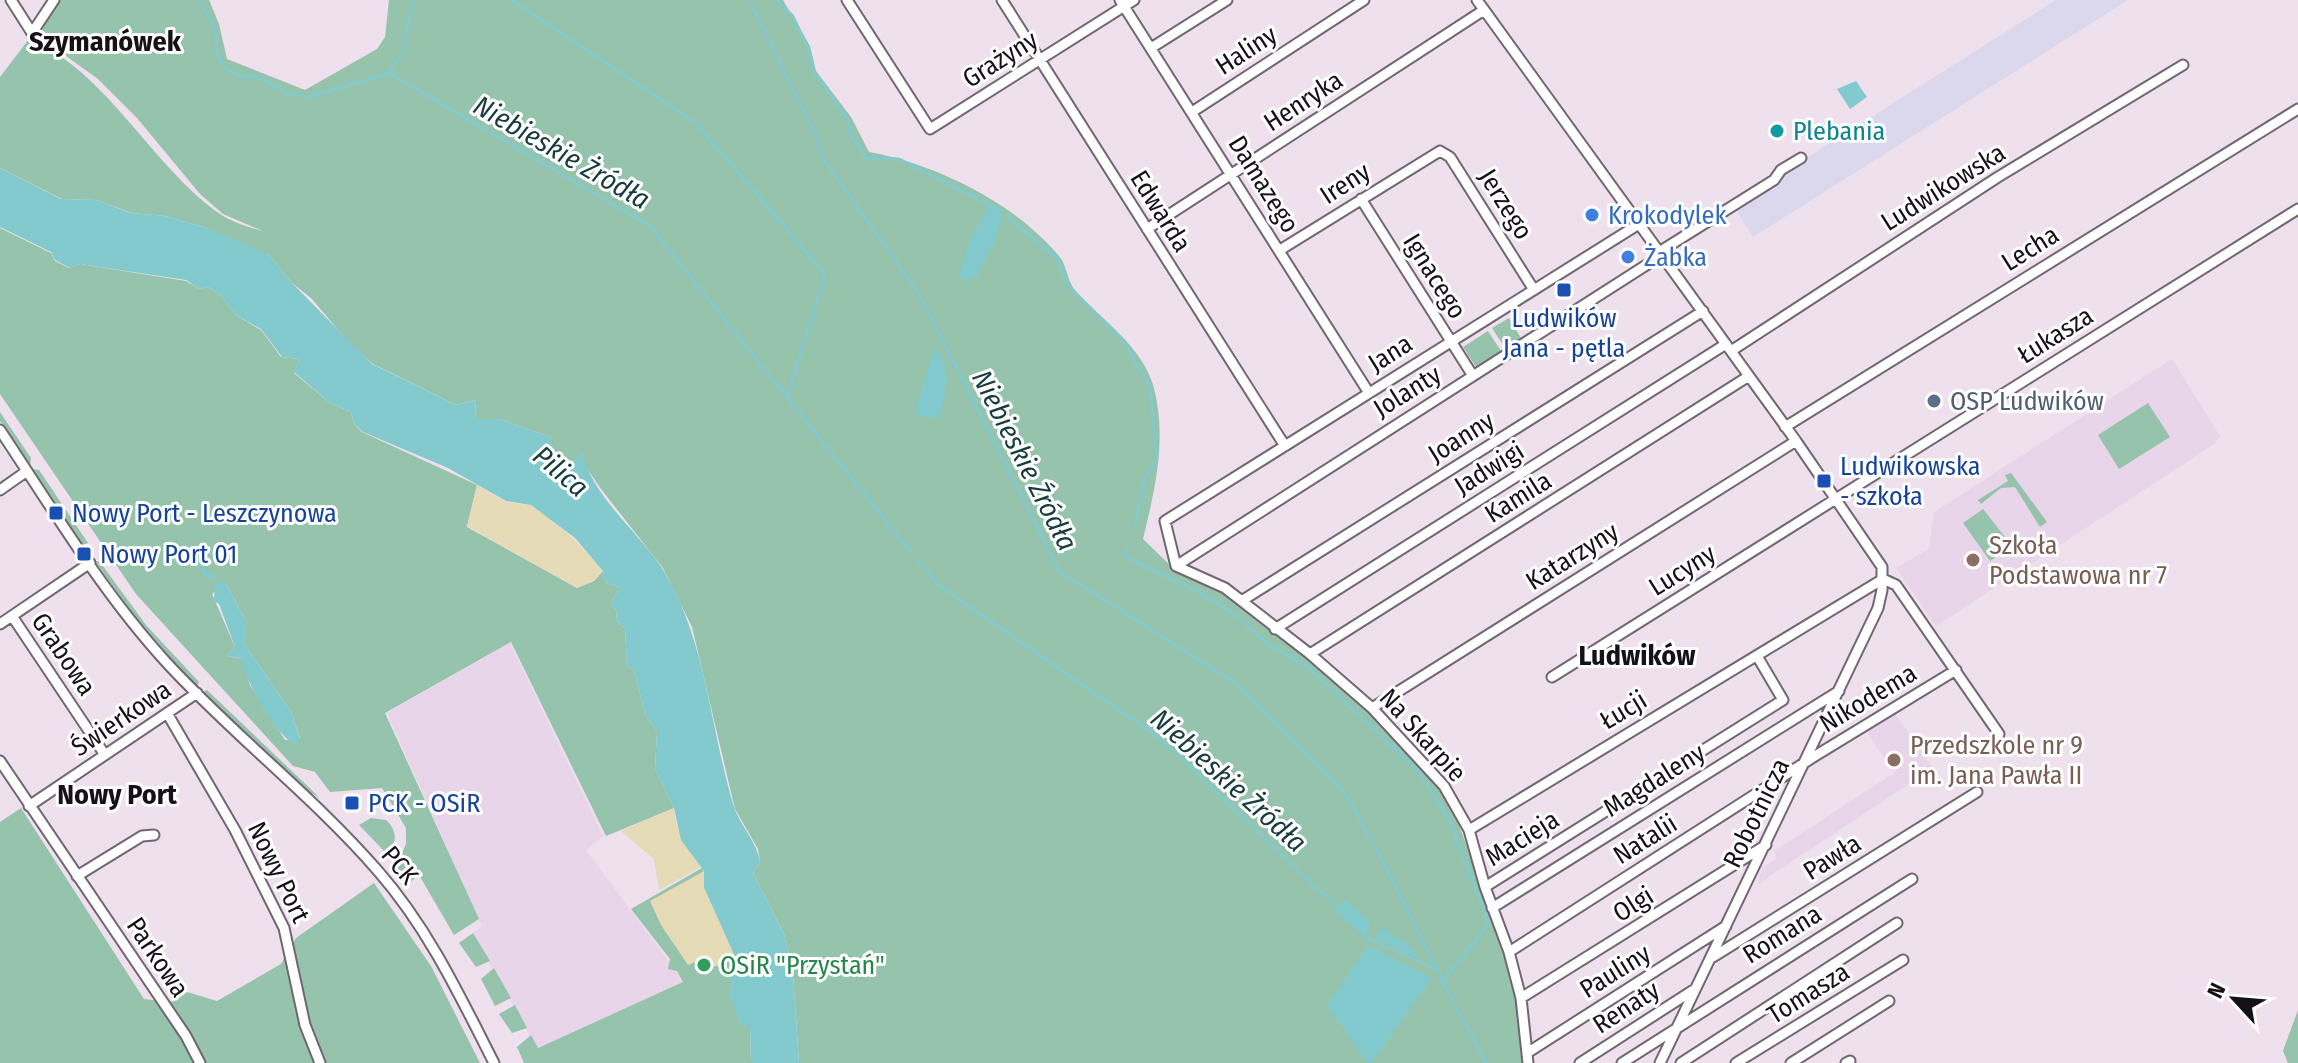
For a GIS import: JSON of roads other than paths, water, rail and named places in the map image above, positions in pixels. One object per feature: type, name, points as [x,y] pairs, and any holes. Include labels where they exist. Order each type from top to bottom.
[{"type":"street","points":[[11,0],[32,33],[54,0]]},
{"type":"street","name":"Grażyny","points":[[847,0],[930,129],[1122,3],[1134,0]]},
{"type":"street","name":"Edwarda","points":[[1002,0],[1285,446]]},
{"type":"street","points":[[1151,48],[1227,0]]},
{"type":"street","name":"Haliny","points":[[1192,112],[1364,0]]},
{"type":"street","points":[[1477,0],[1796,441],[1877,557],[1883,579],[1896,585],[1999,734]]},
{"type":"street","name":"Damazego","points":[[1122,3],[1369,393]]},
{"type":"street","name":"Henryka","points":[[1147,229],[1484,10]]},
{"type":"street","name":"Ludwikowska","points":[[1728,347],[2183,65]]},
{"type":"street","name":"Lecha","points":[[1785,427],[2298,109]]},
{"type":"street","name":"Jerzego","points":[[1434,152],[1440,151],[1450,157],[1534,290]]},
{"type":"street","name":"Ireny","points":[[1280,250],[1434,152]]},
{"type":"street","points":[[1660,253],[1774,180],[1781,170],[1801,158]]},
{"type":"street","name":"Ignacego","points":[[1361,199],[1473,376]]},
{"type":"street","name":"Łukasza","points":[[1835,499],[2298,209]]},
{"type":"street","name":"Jana","points":[[1176,566],[1165,521],[1639,224]]},
{"type":"street","name":"Jolanty","points":[[1176,566],[1660,253]]},
{"type":"street","name":"Joanny","points":[[1243,600],[1703,311]]},
{"type":"street","name":"Jadwigi","points":[[1275,629],[1728,347]]},
{"type":"street","name":"Kamila","points":[[1310,654],[1749,376]]},
{"type":"street","points":[[0,430],[120,606],[197,693]]},
{"type":"street","name":"Katarzyny","points":[[1372,708],[1796,441]]},
{"type":"street","points":[[0,490],[27,471]]},
{"type":"street","name":"Lucyny","points":[[1552,677],[1835,499]]},
{"type":"street","points":[[0,624],[90,563]]},
{"type":"street","name":"Na Skarpie","points":[[1176,566],[1243,600],[1275,629],[1310,654],[1372,708],[1444,786],[1469,830],[1485,887],[1509,952],[1521,998],[1527,1058]]},
{"type":"street","name":"Łucji","points":[[1469,830],[1883,579]]},
{"type":"street","name":"Robotnicza","points":[[1660,1063],[1878,608],[1883,579]]},
{"type":"street","name":"Grabowa","points":[[12,616],[105,755]]},
{"type":"street","name":"Macieja","points":[[1485,887],[1783,700],[1757,656]]},
{"type":"street","name":"Nikodema","points":[[1804,764],[1956,670]]},
{"type":"street","name":"Magdaleny","points":[[1492,908],[1839,691]]},
{"type":"street","name":"Świerkowa","points":[[29,806],[197,693]]},
{"type":"street","name":"PCK","points":[[197,693],[350,841],[393,889],[436,951],[494,1063]]},
{"type":"street","name":"Nowy Port","points":[[167,713],[235,830],[284,928],[305,1025],[320,1063]]},
{"type":"street","name":"Parkowa","points":[[0,761],[186,1036],[200,1063]]},
{"type":"street","name":"Natalii","points":[[1509,952],[1804,764]]},
{"type":"street","name":"Pawła","points":[[1710,959],[1977,792]]},
{"type":"street","points":[[77,876],[142,836],[154,835]]},
{"type":"street","name":"Olgi","points":[[1521,998],[1766,845]]},
{"type":"street","name":"Romana","points":[[1622,1063],[1912,879]]},
{"type":"street","points":[[1681,1063],[1897,923]]},
{"type":"street","name":"Pauliny","points":[[1527,1058],[1726,926]]},
{"type":"street","name":"Tomasza","points":[[1736,1063],[1903,960]]},
{"type":"street","name":"Renaty","points":[[1580,1063],[1696,988]]},
{"type":"street","points":[[1791,1063],[1889,1001]]},
{"type":"water","points":[[1856,81],[1867,97],[1850,109],[1837,89]]},
{"type":"water","name":"Pilica","points":[[0,168],[61,199],[96,200],[131,213],[165,216],[207,228],[269,255],[292,283],[372,364],[456,405],[476,400],[475,419],[500,419],[550,437],[557,458],[570,464],[582,452],[596,485],[665,573],[690,629],[734,807],[760,862],[753,873],[784,934],[793,974],[799,1063],[751,1063],[750,1027],[740,1024],[730,995],[732,976],[743,957],[734,954],[704,887],[704,871],[681,840],[674,808],[655,769],[657,731],[645,714],[634,670],[627,666],[625,629],[616,620],[617,611],[611,604],[619,587],[606,583],[603,571],[575,538],[531,505],[506,501],[448,468],[363,432],[354,424],[351,412],[330,403],[294,372],[299,359],[282,357],[261,329],[237,316],[220,295],[208,287],[199,289],[186,280],[80,264],[70,268],[55,260],[51,252],[0,227]]},
{"type":"water","points":[[990,205],[1002,215],[995,241],[976,278],[963,280],[959,275],[970,240]]},
{"type":"water","points":[[936,349],[946,373],[946,391],[939,419],[918,415],[916,411]]},
{"type":"water","points":[[188,544],[202,566],[215,577],[213,579],[205,578],[185,546]]},
{"type":"water","points":[[215,583],[226,583],[245,620],[245,645],[291,712],[300,739],[297,745],[281,733],[263,708],[248,680],[242,659],[227,656],[235,647],[219,604],[214,601]]},
{"type":"water","points":[[1345,899],[1369,922],[1370,928],[1365,934],[1336,911]]},
{"type":"water","points":[[1382,928],[1413,948],[1417,958],[1376,938]]},
{"type":"water","points":[[1368,946],[1432,978],[1371,1063],[1327,1006]]},
{"type":"waterway","name":"Niebieskie Źródła","points":[[199,0],[215,27],[217,54],[225,68],[239,76],[258,77],[287,93],[310,97],[389,73],[402,53],[413,0]]},
{"type":"waterway","name":"Niebieskie Żródła","points":[[512,0],[695,122],[825,274],[787,397]]},
{"type":"waterway","name":"Niebieskie Źródła","points":[[749,0],[817,137],[824,160],[920,295],[1059,571],[1237,684],[1334,781],[1353,806],[1373,844]]},
{"type":"waterway","points":[[776,0],[792,15],[808,47],[814,72],[848,119],[850,133],[866,158],[899,159],[1000,210]]},
{"type":"waterway","name":"Niebieskie Żródła","points":[[389,73],[650,226],[911,552]]},
{"type":"waterway","points":[[1008,217],[1057,258],[1069,287],[1122,339],[1150,386],[1157,458],[1146,477],[1135,525]]},
{"type":"waterway","points":[[1127,550],[1124,556],[1208,597],[1238,617],[1266,643],[1307,666],[1418,771],[1448,817],[1489,923],[1443,981]]},
{"type":"waterway","name":"Niebieskie Żródła","points":[[918,561],[937,584],[1161,739],[1339,909]]},
{"type":"waterway","name":"Niebieskie Źródła","points":[[1376,849],[1440,974]]},
{"type":"waterway","name":"Niebieskie Żródła","points":[[1361,931],[1369,939],[1436,969]]},
{"type":"waterway","name":"Niebieskie Źródła","points":[[1441,978],[1454,1003]]},
{"type":"waterway","name":"Niebieskie Źródła","points":[[1456,1007],[1486,1063]]},
{"type":"place","name":"Plebania","points":[[1777,131]]},
{"type":"place","name":"Krokodylek","points":[[1592,215]]},
{"type":"place","name":"Żabka","points":[[1628,257]]},
{"type":"place","name":"Ludwików Jana - pętla","points":[[1564,290]]},
{"type":"place","name":"OSP Ludwików","points":[[1934,401]]},
{"type":"place","name":"Ludwikowska - szkoła","points":[[1824,481]]},
{"type":"place","name":"Nowy Port - Leszczynowa","points":[[56,513]]},
{"type":"place","name":"Nowy Port 01","points":[[84,554]]},
{"type":"place","name":"Szkoła Podstawowa nr 7","points":[[1973,560]]},
{"type":"place","name":"Przedszkole nr 9 im. Jana Pawła II","points":[[1894,760]]},
{"type":"place","name":"PCK - OSiR","points":[[352,803]]},
{"type":"place","name":"OSiR \"Przystań\"","points":[[704,965]]},
{"type":"district","name":"Szymanówek","points":[[105,41]]},
{"type":"district","name":"Ludwików","points":[[1637,655]]},
{"type":"district","name":"Nowy Port","points":[[117,794]]}]
